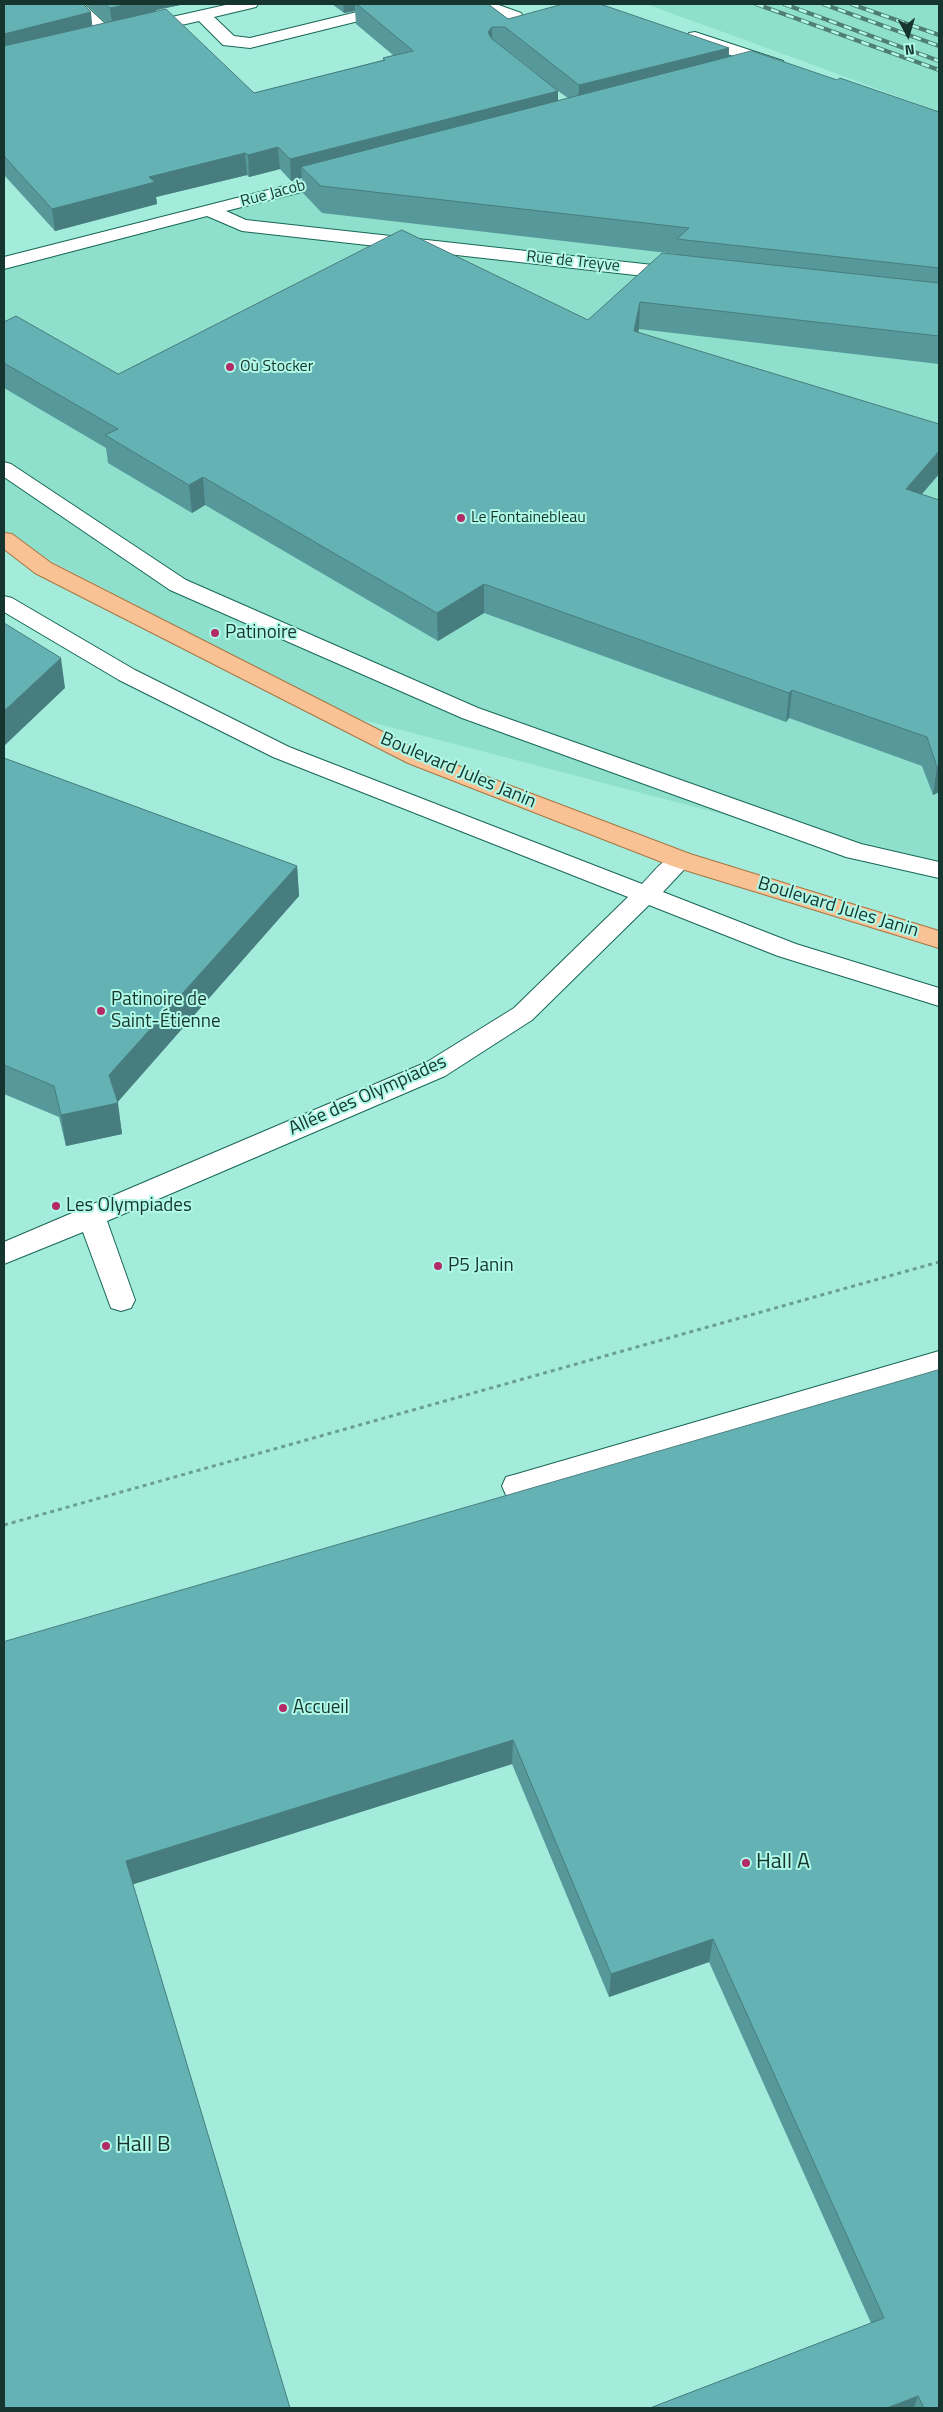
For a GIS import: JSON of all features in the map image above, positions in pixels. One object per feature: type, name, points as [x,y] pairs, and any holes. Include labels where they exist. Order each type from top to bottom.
[{"type":"main road","name":"Boulevard Jules Janin","points":[[4,539],[43,568],[416,758],[681,860],[939,940]]},
{"type":"street","points":[[75,4],[109,37]]},
{"type":"street","points":[[91,41],[250,4]]},
{"type":"street","points":[[203,15],[229,41],[250,43],[408,4]]},
{"type":"street","points":[[481,4],[515,16]]},
{"type":"street","points":[[679,32],[792,71]]},
{"type":"street","points":[[743,72],[773,64]]},
{"type":"street","name":"Rue Jacob","points":[[4,263],[354,173]]},
{"type":"street","name":"Rue de Treyve","points":[[210,211],[242,225],[694,275]]},
{"type":"street","points":[[4,468],[178,585],[470,713],[855,851],[939,870]]},
{"type":"street","points":[[4,604],[127,675],[280,752],[648,894],[787,950],[939,996]]},
{"type":"street","name":"Allée des Olympiades","points":[[4,1254],[436,1069],[523,1014],[681,860]]},
{"type":"street","points":[[92,1217],[121,1300]]},
{"type":"street","points":[[517,1486],[939,1362]]},
{"type":"path","points":[[4,1525],[939,1262]]},
{"type":"shaded area","points":[[646,4],[939,4],[939,112],[808,63]]},
{"type":"shaded area","points":[[688,82],[939,182],[939,871],[348,716],[4,536],[4,262]]},
{"type":"building","points":[[4,4],[83,4],[91,12],[4,34]]},
{"type":"building","points":[[106,4],[129,4],[110,8]]},
{"type":"building","points":[[357,4],[488,4],[508,19],[563,4],[600,4],[729,48],[579,85],[505,27],[492,27],[488,32],[491,38],[558,91],[290,159],[278,147],[248,155],[245,153],[149,177],[155,182],[52,209],[4,156],[4,46],[166,9],[254,93],[385,60],[383,58],[413,51]]},
{"type":"building","points":[[752,51],[837,80],[840,78],[939,112],[939,268],[677,239],[689,228],[321,186],[301,167]]},
{"type":"building","points":[[402,230],[588,320],[662,253],[939,283],[939,336],[640,302],[634,331],[939,424],[939,451],[906,489],[939,500],[939,766],[937,767],[927,737],[792,690],[789,693],[484,584],[437,613],[203,477],[189,485],[105,435],[118,429],[4,363],[4,322],[16,316],[118,374]]},
{"type":"building","points":[[4,623],[61,658],[4,711]]},
{"type":"building","name":"Patinoire de Saint-Étienne","points":[[4,758],[297,866],[109,1075],[118,1103],[61,1115],[54,1086],[4,1065]]},
{"type":"building","points":[[939,1370],[939,2408],[924,2408],[918,2396],[887,2408],[650,2408],[884,2318],[713,1939],[611,1974],[513,1740],[126,1861],[290,2408],[4,2408],[4,1642]]},
{"type":"railway","points":[[756,4],[939,70]]},
{"type":"railway","points":[[784,4],[939,61]]},
{"type":"railway","points":[[823,4],[939,46]]},
{"type":"railway","points":[[851,4],[939,35]]},
{"type":"place","name":"Où Stocker","points":[[230,367]]},
{"type":"place","name":"Le Fontainebleau","points":[[461,518]]},
{"type":"place","name":"Patinoire","points":[[215,633]]},
{"type":"place","name":"Patinoire de Saint-Étienne","points":[[101,1011]]},
{"type":"place","name":"Les Olympiades","points":[[56,1206]]},
{"type":"place","name":"P5 Janin","points":[[438,1266]]},
{"type":"place","name":"Accueil","points":[[283,1708]]},
{"type":"place","name":"Hall A","points":[[746,1863]]},
{"type":"place","name":"Hall B","points":[[106,2146]]}]
